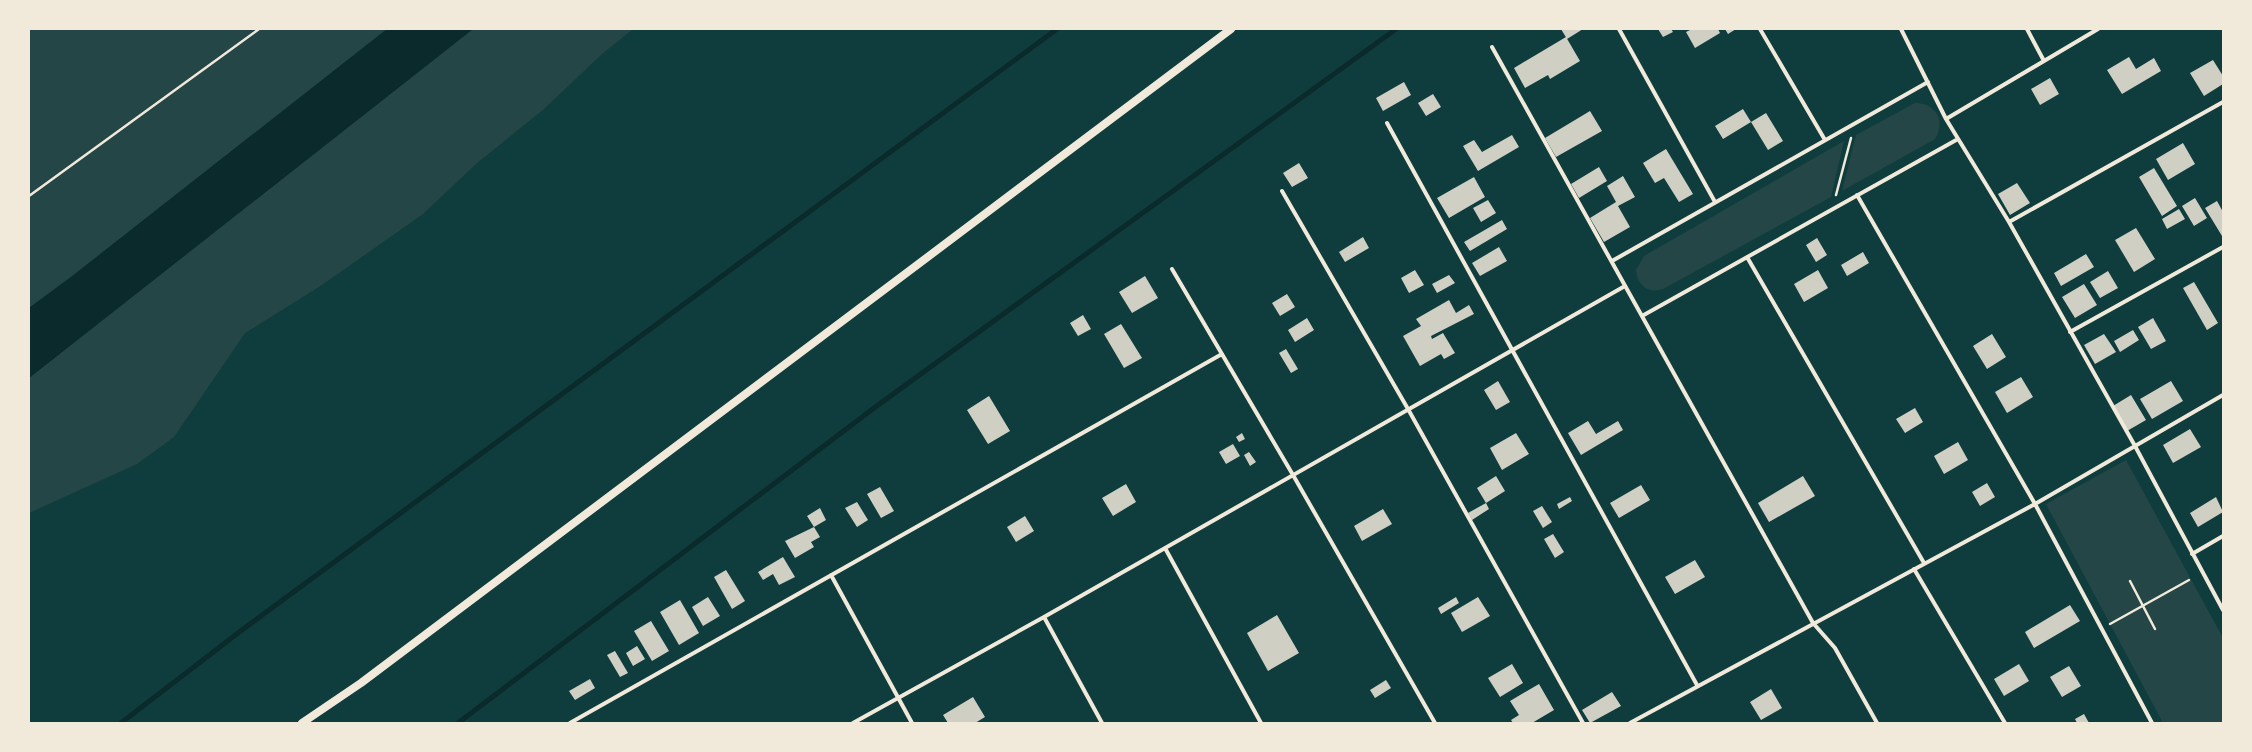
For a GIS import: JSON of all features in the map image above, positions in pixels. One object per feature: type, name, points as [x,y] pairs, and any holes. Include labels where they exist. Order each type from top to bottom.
[{"type":"main road","points":[[302,723],[361,683],[1231,29]]},
{"type":"street","points":[[1619,29],[1715,202]]},
{"type":"street","points":[[1760,29],[1825,140]]},
{"type":"street","points":[[1901,29],[1946,118],[2009,222],[2135,446],[2223,610]]},
{"type":"street","points":[[2027,29],[2044,60]]},
{"type":"street","points":[[1946,118],[2098,29]]},
{"type":"street","points":[[1492,47],[1812,623],[1835,648],[1877,723]]},
{"type":"street","points":[[1612,261],[1928,82]]},
{"type":"street","points":[[2009,222],[2223,102]]},
{"type":"street","points":[[1388,122],[1698,685]]},
{"type":"street","points":[[1642,316],[1958,138]]},
{"type":"street","points":[[1282,191],[1408,409],[1583,723]]},
{"type":"street","points":[[1857,195],[2035,504],[2152,723]]},
{"type":"street","points":[[2070,332],[2223,247]]},
{"type":"street","points":[[1747,257],[1924,564]]},
{"type":"street","points":[[1172,269],[1293,475],[1435,723]]},
{"type":"street","points":[[853,723],[1044,617],[1626,286]]},
{"type":"street","points":[[570,723],[1222,354]]},
{"type":"street","points":[[1630,723],[1812,623],[2035,504],[2223,394]]},
{"type":"street","points":[[2192,554],[2223,536]]},
{"type":"street","points":[[1165,548],[1262,723]]},
{"type":"street","points":[[1914,569],[2005,723]]},
{"type":"street","points":[[831,575],[912,723]]},
{"type":"street","points":[[1044,617],[1102,723]]},
{"type":"path","points":[[29,196],[259,29]]},
{"type":"path","points":[[1841,204],[1836,195],[1851,137],[1846,129]]},
{"type":"path","points":[[2110,624],[2189,580]]},
{"type":"path","points":[[2130,581],[2155,629]]},
{"type":"shaded area","points":[[29,29],[387,29],[71,277],[29,308]]},
{"type":"shaded area","points":[[387,29],[473,29],[29,378],[29,308],[71,277]]},
{"type":"shaded area","points":[[473,29],[633,29],[602,54],[544,109],[476,164],[423,214],[322,285],[245,333],[174,437],[137,464],[29,513],[29,378]]},
{"type":"shaded area","points":[[1915,103],[1929,106],[1937,114],[1939,126],[1935,139],[1842,191],[1856,135]]},
{"type":"shaded area","points":[[1844,141],[1831,197],[1663,289],[1648,289],[1641,284],[1636,270],[1644,256]]},
{"type":"shaded area","points":[[2126,460],[2223,638],[2223,723],[2163,723],[2046,504]]},
{"type":"building","points":[[1561,29],[1583,29],[1567,39]]},
{"type":"building","points":[[1658,29],[1671,29],[1673,32],[1663,37]]},
{"type":"building","points":[[1692,29],[1718,29],[1720,33],[1695,48],[1686,32]]},
{"type":"building","points":[[1725,29],[1736,29],[1728,34]]},
{"type":"building","points":[[1566,37],[1580,61],[1550,79],[1548,75],[1525,88],[1514,68]]},
{"type":"building","points":[[2129,57],[2136,69],[2154,58],[2161,71],[2122,94],[2107,70]]},
{"type":"building","points":[[2213,60],[2223,76],[2223,84],[2204,96],[2190,73]]},
{"type":"building","points":[[2050,78],[2059,94],[2040,105],[2031,89]]},
{"type":"building","points":[[1404,82],[1411,95],[1383,111],[1376,98]]},
{"type":"building","points":[[1433,94],[1441,107],[1426,116],[1418,103]]},
{"type":"building","points":[[1743,109],[1751,122],[1723,139],[1715,126]]},
{"type":"building","points":[[1590,111],[1602,131],[1556,157],[1545,138]]},
{"type":"building","points":[[1766,113],[1783,141],[1768,150],[1751,122]]},
{"type":"building","points":[[1512,135],[1519,147],[1478,171],[1463,146],[1474,140],[1482,152]]},
{"type":"building","points":[[2183,143],[2195,164],[2168,180],[2156,159]]},
{"type":"building","points":[[1666,149],[1693,194],[1679,202],[1664,178],[1655,183],[1643,163]]},
{"type":"building","points":[[1299,163],[1308,178],[1292,187],[1283,173]]},
{"type":"building","points":[[1599,167],[1607,181],[1579,198],[1571,184]]},
{"type":"building","points":[[2154,168],[2177,206],[2162,216],[2139,177]]},
{"type":"building","points":[[1623,176],[1635,197],[1618,206],[1630,227],[1604,242],[1590,218],[1616,202],[1607,186]]},
{"type":"building","points":[[1474,177],[1485,197],[1449,218],[1437,198]]},
{"type":"building","points":[[2017,183],[2030,203],[2010,215],[1998,194]]},
{"type":"building","points":[[2195,198],[2207,218],[2194,226],[2182,206]]},
{"type":"building","points":[[1488,200],[1496,213],[1481,222],[1473,208]]},
{"type":"building","points":[[2217,201],[2223,212],[2222,236],[2205,208]]},
{"type":"building","points":[[2179,209],[2185,219],[2167,229],[2162,219]]},
{"type":"building","points":[[1502,220],[1507,229],[1470,251],[1464,242]]},
{"type":"building","points":[[2136,228],[2155,259],[2134,272],[2115,240]]},
{"type":"building","points":[[1363,237],[1369,248],[1345,262],[1339,252]]},
{"type":"building","points":[[1817,238],[1827,255],[1816,262],[1806,245]]},
{"type":"building","points":[[1499,247],[1507,261],[1480,276],[1472,263]]},
{"type":"building","points":[[1863,252],[1869,263],[1847,276],[1841,265]]},
{"type":"building","points":[[2086,254],[2094,267],[2061,286],[2054,273]]},
{"type":"building","points":[[1415,270],[1424,285],[1409,293],[1401,278]]},
{"type":"building","points":[[1818,270],[1828,288],[1804,302],[1794,284]]},
{"type":"building","points":[[2108,271],[2118,288],[2100,298],[2090,282]]},
{"type":"building","points":[[1449,275],[1455,283],[1437,293],[1432,284]]},
{"type":"building","points":[[1145,276],[1158,298],[1132,313],[1119,292]]},
{"type":"building","points":[[2194,282],[2218,323],[2207,330],[2183,288]]},
{"type":"building","points":[[2084,284],[2097,305],[2075,318],[2062,297]]},
{"type":"building","points":[[1287,294],[1295,307],[1280,316],[1272,303]]},
{"type":"building","points":[[1449,300],[1456,313],[1469,305],[1474,314],[1431,336],[1432,339],[1443,333],[1455,353],[1444,359],[1441,354],[1420,366],[1403,336],[1421,326],[1416,319]]},
{"type":"building","points":[[1083,315],[1091,329],[1078,336],[1070,323]]},
{"type":"building","points":[[1307,318],[1314,330],[1295,342],[1288,330]]},
{"type":"building","points":[[2153,318],[2166,341],[2151,349],[2138,327]]},
{"type":"building","points":[[1121,324],[1142,358],[1124,368],[1104,334]]},
{"type":"building","points":[[2133,330],[2139,340],[2120,352],[2114,341]]},
{"type":"building","points":[[1992,334],[2006,357],[1987,369],[1973,346]]},
{"type":"building","points":[[2104,334],[2116,352],[2095,364],[2084,345]]},
{"type":"building","points":[[1286,349],[1298,369],[1291,373],[1279,353]]},
{"type":"building","points":[[2021,377],[2033,397],[2007,413],[1995,392]]},
{"type":"building","points":[[1498,381],[1510,402],[1496,410],[1484,390]]},
{"type":"building","points":[[2171,381],[2183,401],[2152,419],[2140,399]]},
{"type":"building","points":[[2131,395],[2146,420],[2127,431],[2113,406]]},
{"type":"building","points":[[989,396],[1010,431],[988,444],[967,410]]},
{"type":"building","points":[[1915,408],[1923,422],[1905,433],[1896,419]]},
{"type":"building","points":[[1588,421],[1596,434],[1618,421],[1623,430],[1581,455],[1568,433]]},
{"type":"building","points":[[2190,429],[2201,447],[2173,463],[2163,445]]},
{"type":"building","points":[[1242,433],[1245,439],[1239,442],[1236,437]]},
{"type":"building","points":[[1516,433],[1529,454],[1502,470],[1490,448]]},
{"type":"building","points":[[1958,442],[1968,460],[1944,474],[1934,456]]},
{"type":"building","points":[[1233,444],[1240,456],[1226,464],[1219,452]]},
{"type":"building","points":[[1249,452],[1256,462],[1250,466],[1244,455]]},
{"type":"building","points":[[1496,476],[1505,491],[1486,503],[1477,488]]},
{"type":"building","points":[[1803,476],[1815,496],[1769,522],[1758,503]]},
{"type":"building","points":[[1987,483],[1995,497],[1980,506],[1972,492]]},
{"type":"building","points":[[1126,484],[1136,502],[1113,516],[1102,498]]},
{"type":"building","points":[[1641,485],[1650,500],[1619,518],[1610,503]]},
{"type":"building","points":[[880,487],[894,511],[881,518],[867,494]]},
{"type":"building","points":[[1570,497],[1572,501],[1559,509],[1557,504]]},
{"type":"building","points":[[2216,497],[2223,512],[2198,527],[2190,513]]},
{"type":"building","points":[[857,502],[868,520],[857,527],[845,508]]},
{"type":"building","points":[[1486,503],[1489,509],[1472,520],[1468,513]]},
{"type":"building","points":[[1542,506],[1552,522],[1543,528],[1533,511]]},
{"type":"building","points":[[820,508],[826,520],[814,527],[807,516]]},
{"type":"building","points":[[1383,509],[1392,524],[1362,541],[1354,526]]},
{"type":"building","points":[[1025,516],[1034,531],[1016,542],[1007,527]]},
{"type":"building","points":[[814,527],[820,537],[811,542],[814,547],[795,558],[785,541]]},
{"type":"building","points":[[1553,534],[1564,552],[1555,558],[1544,539]]},
{"type":"building","points":[[783,557],[795,577],[779,585],[773,574],[763,580],[758,572]]},
{"type":"building","points":[[1695,560],[1705,577],[1675,594],[1665,577]]},
{"type":"building","points":[[726,570],[745,601],[732,609],[714,577]]},
{"type":"building","points":[[708,597],[720,616],[703,626],[692,607]]},
{"type":"building","points":[[1456,597],[1459,603],[1441,614],[1438,608]]},
{"type":"building","points":[[1478,597],[1490,616],[1462,632],[1451,613]]},
{"type":"building","points":[[680,600],[699,633],[679,645],[660,612]]},
{"type":"building","points":[[2070,605],[2080,621],[2034,648],[2025,632]]},
{"type":"building","points":[[1277,615],[1299,653],[1268,671],[1247,633]]},
{"type":"building","points":[[651,621],[669,651],[652,661],[634,631]]},
{"type":"building","points":[[637,646],[645,659],[633,666],[626,653]]},
{"type":"building","points":[[615,651],[628,673],[620,677],[607,655]]},
{"type":"building","points":[[1512,664],[1523,683],[1500,697],[1488,678]]},
{"type":"building","points":[[2019,664],[2029,681],[2004,696],[1994,679]]},
{"type":"building","points":[[2069,666],[2081,686],[2062,697],[2050,677]]},
{"type":"building","points":[[590,679],[595,688],[575,700],[569,691]]},
{"type":"building","points":[[1386,680],[1391,688],[1375,698],[1370,690]]},
{"type":"building","points":[[1539,684],[1554,710],[1532,723],[1513,723],[1511,720],[1519,715],[1510,701]]},
{"type":"building","points":[[1771,689],[1782,708],[1761,720],[1750,702]]},
{"type":"building","points":[[1612,692],[1621,706],[1590,723],[1582,710]]},
{"type":"building","points":[[973,697],[985,717],[975,723],[948,723],[943,715]]},
{"type":"building","points":[[2084,714],[2089,723],[2077,723],[2075,719]]},
{"type":"waterway","points":[[121,723],[238,633],[1057,29]]},
{"type":"waterway","points":[[458,723],[874,408],[1396,29]]}]
